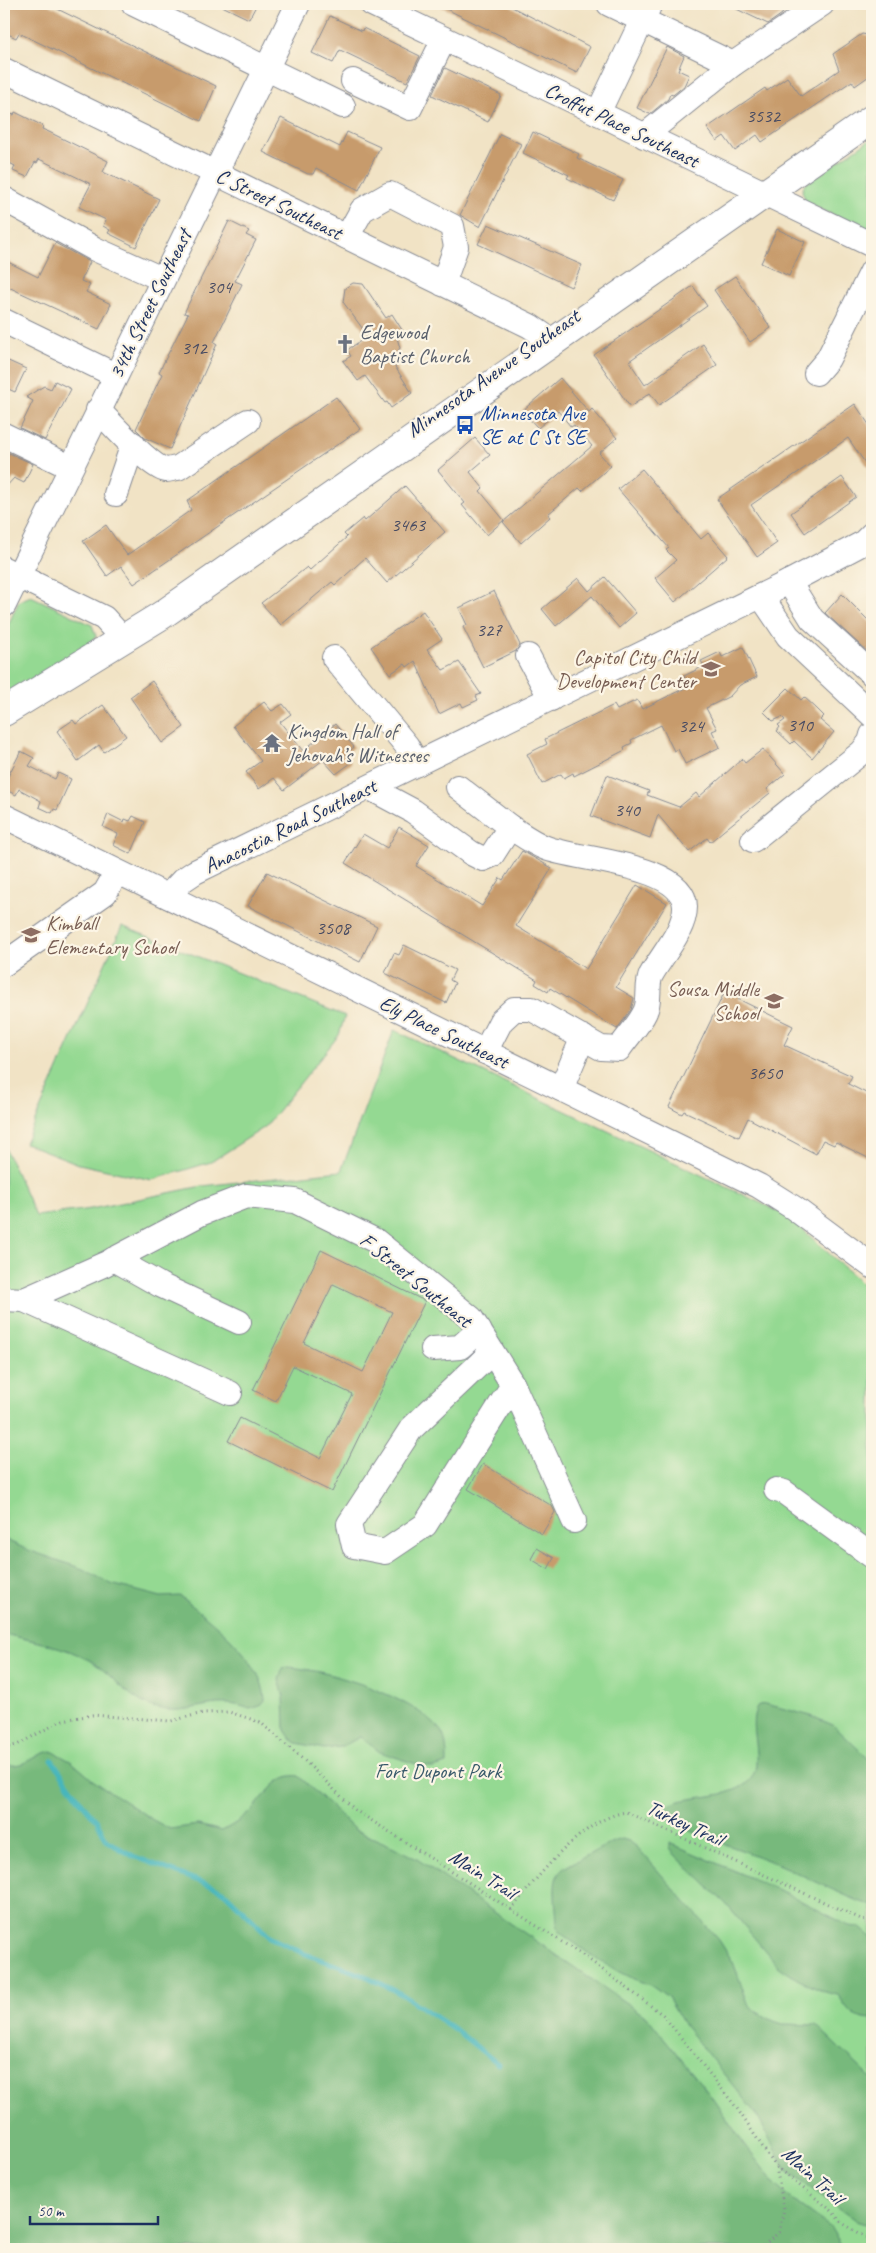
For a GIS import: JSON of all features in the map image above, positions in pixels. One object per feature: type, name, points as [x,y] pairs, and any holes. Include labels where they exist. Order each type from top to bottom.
[{"type":"main road","name":"Minnesota Avenue Southeast","points":[[760,192],[872,108]]},
{"type":"main road","name":"Minnesota Avenue Southeast","points":[[4,729],[16,717],[14,707],[132,632],[162,616],[549,339],[760,192],[872,119]]},
{"type":"street","points":[[134,4],[343,106]]},
{"type":"street","name":"34th Street Southeast","points":[[4,604],[10,572],[70,467],[298,4]]},
{"type":"street","name":"Croffut Place Southeast","points":[[372,4],[872,245]]},
{"type":"street","points":[[609,4],[646,12],[733,64]]},
{"type":"street","points":[[644,136],[733,64],[822,4]]},
{"type":"street","points":[[598,114],[646,12]]},
{"type":"street","points":[[353,81],[410,108],[444,39]]},
{"type":"street","name":"C Street Southeast","points":[[4,70],[530,326],[549,339]]},
{"type":"street","points":[[347,237],[362,210],[390,194],[452,226],[456,247],[443,284]]},
{"type":"street","points":[[4,199],[95,249],[162,279]]},
{"type":"street","points":[[816,373],[828,359],[872,271]]},
{"type":"street","points":[[4,321],[114,375]]},
{"type":"street","points":[[98,410],[144,456],[159,467],[167,470],[178,468],[248,421]]},
{"type":"street","points":[[4,435],[70,467]]},
{"type":"street","points":[[116,494],[133,444]]},
{"type":"street","name":"Anacostia Road Southeast","points":[[168,896],[177,885],[195,872],[761,596],[863,543],[872,534]]},
{"type":"street","points":[[10,572],[132,632]]},
{"type":"street","points":[[789,582],[812,619],[872,674]]},
{"type":"street","points":[[761,596],[788,636],[872,715]]},
{"type":"street","points":[[528,656],[551,699]]},
{"type":"street","points":[[334,658],[407,746],[417,764]]},
{"type":"street","points":[[752,840],[862,752],[870,742],[872,735]]},
{"type":"street","points":[[458,787],[510,827],[545,848],[644,871],[671,883],[683,895],[685,908],[679,927],[650,978],[649,999],[645,1012],[619,1049],[601,1048],[532,1009],[514,1010],[502,1021],[485,1052]]},
{"type":"street","points":[[370,788],[413,810],[470,853],[483,859],[492,855],[510,827]]},
{"type":"street","name":"Ely Place Southeast","points":[[4,816],[759,1186],[794,1208],[872,1266]]},
{"type":"street","points":[[4,964],[105,893],[117,872]]},
{"type":"street","points":[[561,1089],[583,1037]]},
{"type":"street","name":"F Street Southeast","points":[[14,1300],[114,1259],[202,1213],[246,1196],[295,1201],[376,1242],[471,1318],[512,1385],[574,1521]]},
{"type":"street","points":[[114,1259],[160,1285],[239,1322]]},
{"type":"street","points":[[14,1300],[230,1393]]},
{"type":"street","points":[[433,1349],[460,1347],[479,1330]]},
{"type":"street","points":[[492,1352],[411,1429],[349,1524],[354,1546],[385,1552],[425,1525],[512,1385]]},
{"type":"street","points":[[776,1490],[784,1492],[872,1556]]},
{"type":"path","name":"Main Trail","points":[[4,1748],[17,1746],[63,1720],[76,1716],[92,1715],[171,1721],[203,1713],[229,1712],[260,1722],[306,1762],[355,1810],[587,1958],[663,2015],[736,2107],[776,2167],[831,2210],[842,2223],[866,2238],[872,2238]]},
{"type":"path","name":"Turkey Trail","points":[[511,1910],[529,1887],[584,1830],[614,1814],[626,1812],[872,1924]]},
{"type":"path","points":[[760,2249],[779,2232],[784,2209],[776,2167]]},
{"type":"green space","points":[[872,138],[872,234],[806,202],[802,191],[804,185]]},
{"type":"green space","points":[[31,596],[92,625],[96,636],[91,643],[4,704],[4,634],[19,601]]},
{"type":"green space","points":[[122,926],[345,1016],[339,1035],[265,1127],[211,1162],[152,1180],[79,1164],[25,1143]]},
{"type":"green space","name":"Fort Dupont Park","points":[[394,1030],[788,1216],[872,1293],[872,2249],[4,2249],[4,1146],[36,1216],[91,1209],[202,1186],[341,1171]]},
{"type":"green space","points":[[4,1539],[28,1550],[83,1569],[111,1584],[161,1597],[180,1596],[220,1628],[245,1655],[255,1669],[262,1684],[265,1700],[260,1706],[250,1709],[224,1704],[180,1710],[156,1708],[138,1700],[91,1661],[71,1651],[4,1634]]},
{"type":"green space","points":[[288,1667],[326,1673],[370,1687],[412,1707],[441,1731],[446,1743],[447,1764],[433,1768],[416,1764],[380,1752],[360,1737],[341,1747],[324,1749],[297,1743],[291,1739],[285,1730],[284,1696],[279,1680],[282,1669]]},
{"type":"green space","points":[[766,1704],[811,1716],[833,1725],[872,1762],[872,1906],[775,1863],[706,1836],[666,1817],[664,1811],[670,1805],[679,1801],[727,1793],[748,1782],[754,1774],[756,1765],[753,1722],[755,1712],[759,1705]]},
{"type":"green space","points":[[52,1751],[72,1762],[94,1781],[153,1820],[170,1829],[198,1825],[222,1831],[248,1814],[278,1782],[291,1776],[299,1776],[355,1830],[417,1859],[648,2018],[710,2095],[775,2184],[792,2200],[830,2227],[844,2249],[4,2249],[4,1764],[18,1765]]},
{"type":"green space","points":[[622,1839],[629,1841],[637,1847],[719,1940],[733,1962],[748,2003],[755,2011],[783,2024],[816,2025],[872,2079],[872,2226],[856,2221],[787,2171],[756,2114],[685,2026],[668,1997],[653,1986],[632,1978],[599,1961],[559,1932],[555,1886],[560,1872],[571,1864]]},
{"type":"green space","points":[[670,1843],[790,1895],[849,1926],[859,1927],[872,1938],[872,2019],[855,2015],[848,2010],[838,1995],[824,1992],[797,1979],[778,1966],[726,1904],[677,1857],[670,1849]]},
{"type":"building","points":[[4,4],[47,4],[216,86],[201,121],[19,33],[16,38],[4,32]]},
{"type":"building","points":[[218,4],[257,4],[249,19]]},
{"type":"building","points":[[436,4],[506,4],[590,47],[577,73]]},
{"type":"building","points":[[726,4],[787,4],[782,14],[768,24]]},
{"type":"building","points":[[330,16],[362,31],[363,28],[420,56],[407,82],[340,50],[333,63],[312,53]]},
{"type":"building","points":[[862,34],[868,35],[872,42],[872,74],[855,86],[852,81],[762,142],[757,135],[735,151],[724,136],[717,141],[707,128],[765,88],[767,91],[787,77],[801,96],[839,70],[833,54]]},
{"type":"building","points":[[667,47],[684,56],[678,70],[689,75],[684,86],[673,95],[670,94],[668,99],[650,114],[637,108]]},
{"type":"building","points":[[445,68],[501,95],[488,122],[432,95]]},
{"type":"building","points":[[15,112],[43,126],[42,129],[108,161],[103,172],[159,199],[136,247],[108,233],[110,230],[103,226],[106,220],[79,207],[91,184],[39,159],[37,163],[35,162],[27,177],[13,171],[15,166],[4,160],[4,123],[8,113],[14,115]]},
{"type":"building","points":[[281,118],[340,147],[347,132],[380,147],[359,190],[316,168],[313,174],[308,174],[263,152]]},
{"type":"building","points":[[533,132],[579,154],[577,158],[623,180],[613,200],[567,178],[569,175],[523,153]]},
{"type":"building","points":[[500,134],[521,144],[480,227],[460,215]]},
{"type":"building","points":[[229,221],[249,231],[246,235],[256,240],[235,281],[242,284],[214,342],[217,344],[170,449],[145,438],[136,429],[162,374],[159,372],[188,314],[184,313]]},
{"type":"building","points":[[488,224],[582,265],[571,287],[478,244]]},
{"type":"building","points":[[777,229],[805,242],[789,276],[761,263]]},
{"type":"building","points":[[55,243],[90,262],[81,281],[90,285],[86,292],[111,304],[99,329],[4,285],[4,260],[38,277]]},
{"type":"building","points":[[735,276],[771,328],[750,342],[714,290]]},
{"type":"building","points":[[353,283],[363,284],[386,318],[392,314],[404,333],[397,338],[400,348],[392,362],[412,393],[391,408],[387,402],[385,403],[365,376],[358,381],[343,361],[351,356],[347,350],[368,336],[343,302],[345,288]]},
{"type":"building","points":[[693,286],[707,306],[629,361],[645,385],[703,344],[717,365],[659,405],[650,393],[630,407],[594,355]]},
{"type":"building","points":[[4,359],[26,369],[15,392],[4,387]]},
{"type":"building","points":[[560,378],[589,412],[592,409],[617,438],[599,453],[611,466],[582,491],[579,488],[548,514],[550,517],[521,543],[503,522],[592,446],[574,425],[571,427],[558,411],[538,428],[522,411]]},
{"type":"building","points":[[55,381],[71,389],[45,440],[20,428],[33,401],[26,397],[44,386],[51,389]]},
{"type":"building","points":[[336,397],[360,429],[134,584],[121,566],[107,576],[83,541],[106,525],[127,555],[191,510],[187,501]]},
{"type":"building","points":[[855,404],[872,429],[872,473],[848,438],[751,505],[777,543],[757,557],[717,499]]},
{"type":"building","points":[[475,438],[490,455],[470,472],[483,488],[480,491],[504,520],[487,535],[462,505],[465,503],[438,470]]},
{"type":"building","points":[[9,453],[33,464],[24,483],[14,478],[4,489],[4,463]]},
{"type":"building","points":[[642,469],[701,539],[708,533],[728,556],[675,602],[655,578],[676,560],[666,550],[669,548],[618,489]]},
{"type":"building","points":[[842,477],[856,497],[805,533],[791,513]]},
{"type":"building","points":[[405,486],[445,532],[387,583],[365,558],[335,585],[332,582],[281,625],[261,603],[307,567],[310,570],[347,537],[344,534],[363,518],[365,521]]},
{"type":"building","points":[[605,577],[636,613],[619,628],[592,596],[556,626],[542,609],[578,578],[589,591]]},
{"type":"building","points":[[494,591],[520,645],[516,651],[483,667],[463,627],[467,625],[459,608]]},
{"type":"building","points":[[842,594],[872,624],[872,656],[825,613]]},
{"type":"building","points":[[423,611],[442,639],[427,649],[443,670],[459,662],[481,694],[476,696],[478,700],[463,707],[461,703],[439,714],[415,661],[407,667],[405,664],[390,674],[371,647]]},
{"type":"building","points":[[743,647],[757,677],[740,685],[730,696],[706,708],[717,729],[712,731],[720,747],[685,764],[678,749],[674,751],[661,725],[631,740],[632,743],[624,747],[625,750],[574,776],[573,773],[564,778],[561,774],[542,784],[527,754],[547,744],[545,739],[614,705],[617,710],[637,700],[642,709],[689,686],[684,676],[704,666],[701,661],[720,652],[722,657]]},
{"type":"building","points":[[152,681],[184,727],[162,743],[130,697]]},
{"type":"building","points":[[788,688],[801,700],[804,697],[816,708],[824,716],[820,720],[834,732],[812,758],[794,741],[791,744],[777,731],[780,727],[778,725],[785,720],[782,717],[773,721],[764,712]]},
{"type":"building","name":"Kingdom Hall of Jehovah’s Witnesses","points":[[264,702],[272,711],[283,704],[291,714],[280,722],[303,751],[335,724],[354,747],[346,754],[351,763],[336,774],[323,760],[284,790],[274,778],[259,789],[246,772],[261,761],[233,726]]},
{"type":"building","points":[[103,705],[126,736],[104,752],[99,745],[78,761],[57,731],[73,720],[76,724]]},
{"type":"building","points":[[763,749],[785,774],[767,789],[770,793],[710,842],[707,838],[689,852],[658,815],[650,838],[591,816],[607,775],[649,791],[647,795],[679,807],[696,793],[699,797],[742,759],[745,763]]},
{"type":"building","points":[[21,751],[34,758],[29,766],[55,779],[58,773],[71,779],[57,810],[54,809],[52,813],[39,807],[41,801],[19,789],[16,795],[4,789],[4,784]]},
{"type":"building","points":[[108,814],[124,822],[125,819],[130,821],[133,816],[145,822],[131,854],[113,845],[118,834],[103,827]]},
{"type":"building","points":[[399,827],[429,845],[416,866],[482,906],[500,878],[503,880],[522,851],[552,868],[516,926],[586,969],[637,885],[667,903],[616,987],[634,998],[631,1010],[617,1029],[550,988],[548,992],[535,984],[537,980],[345,863],[363,834],[387,848]]},
{"type":"building","points":[[267,872],[377,926],[360,962],[248,906]]},
{"type":"building","points":[[404,945],[455,970],[450,980],[455,983],[446,1003],[385,973],[394,953],[399,955]]},
{"type":"building","points":[[726,989],[740,996],[738,999],[793,1026],[784,1045],[852,1076],[848,1084],[872,1096],[872,1160],[836,1142],[834,1145],[823,1140],[816,1154],[748,1118],[739,1137],[684,1111],[682,1114],[669,1107]]},
{"type":"building","points":[[321,1250],[425,1301],[332,1492],[228,1441],[240,1418],[320,1458],[352,1394],[293,1366],[276,1401],[253,1390]],"holes":[[[333,1284],[392,1312],[363,1372],[304,1343]]]},
{"type":"building","points":[[483,1464],[552,1506],[555,1512],[542,1534],[468,1489]]},
{"type":"building","points":[[537,1548],[554,1558],[548,1569],[531,1559]]},
{"type":"waterway","points":[[52,1760],[81,1802],[97,1821],[107,1841],[133,1856],[222,1890],[271,1938],[303,1953],[368,1977],[403,1995],[457,2031],[498,2064]]},
{"type":"place","name":"Edgewood Baptist Church","points":[[345,344]]},
{"type":"place","name":"Minnesota Ave SE at C St SE","points":[[465,425]]},
{"type":"place","name":"Capitol City Child Development Center","points":[[711,669]]},
{"type":"place","name":"Kingdom Hall of Jehovah’s Witnesses","points":[[272,743]]},
{"type":"place","name":"Kimball Elementary School","points":[[31,935]]},
{"type":"place","name":"Sousa Middle School","points":[[774,1001]]}]
